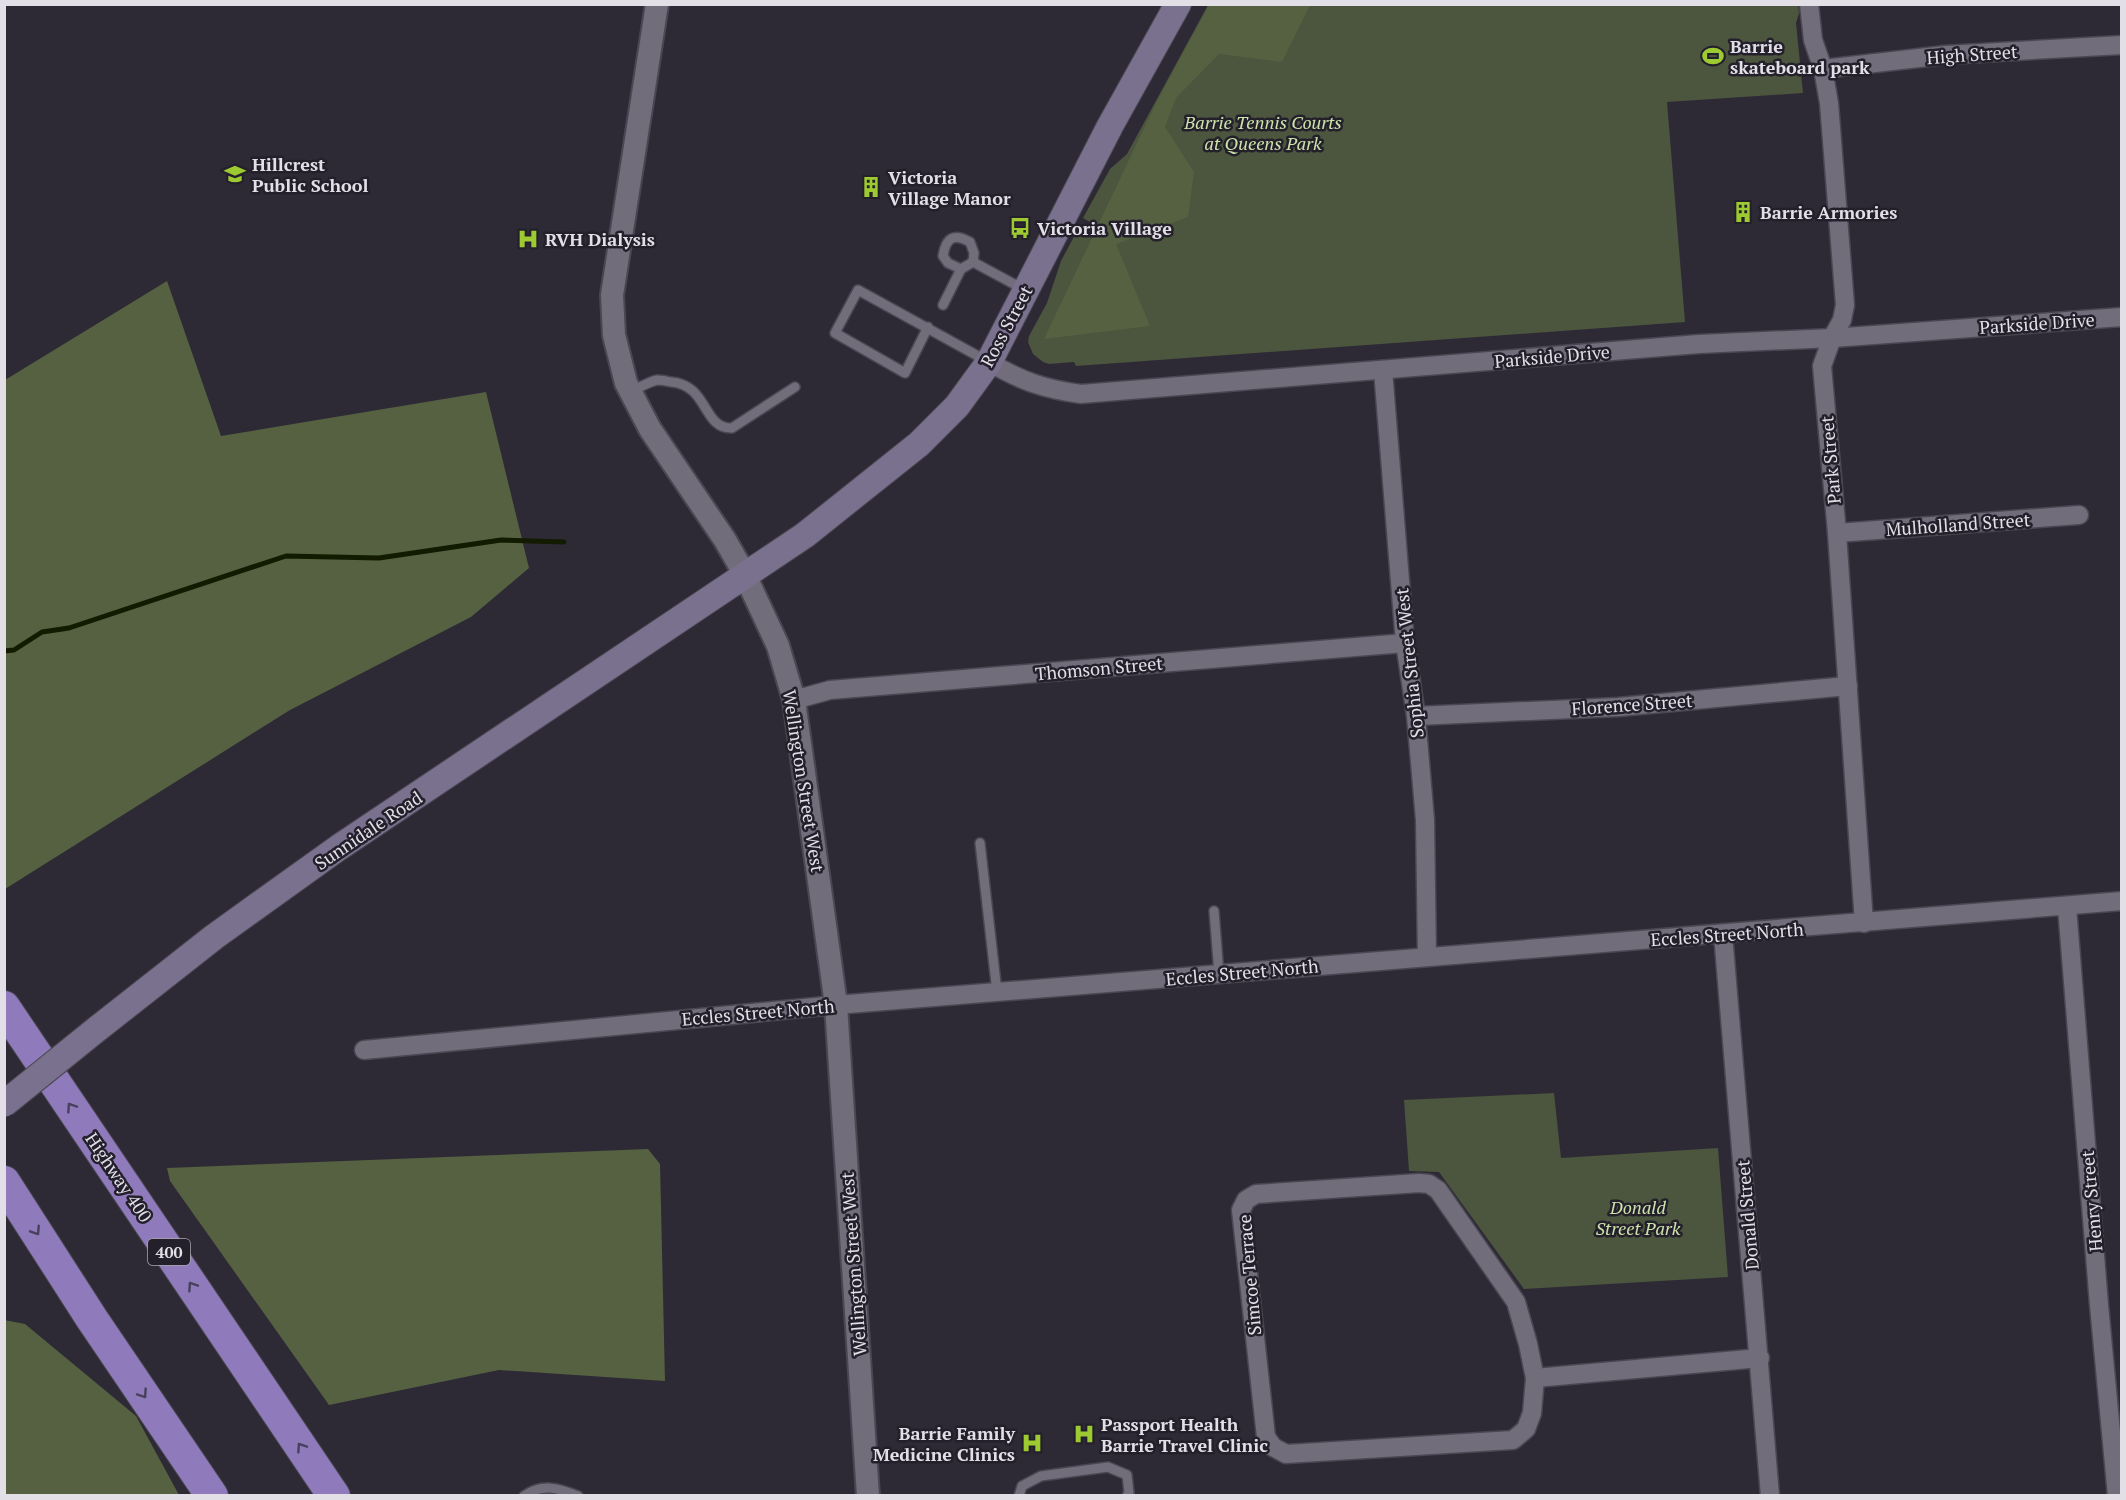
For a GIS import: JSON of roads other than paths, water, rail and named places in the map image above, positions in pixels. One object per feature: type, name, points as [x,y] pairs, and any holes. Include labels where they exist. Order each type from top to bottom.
[{"type":"highway","name":"Highway 400","points":[[4,1007],[334,1496]]},
{"type":"highway","points":[[4,1182],[92,1319],[212,1496]]},
{"type":"main road","name":"Ross Street","points":[[745,575],[805,535],[919,444],[957,406],[989,362],[1110,126],[1178,4]]},
{"type":"main road","name":"Sunnidale Road","points":[[4,1104],[214,937],[338,848],[440,782],[745,575]]},
{"type":"street","name":"Wellington Street West","points":[[657,4],[612,295],[614,335],[626,382],[650,429],[725,540],[745,575],[778,646],[794,700],[836,1005],[868,1496]]},
{"type":"street","name":"Park Street","points":[[1809,4],[1813,40],[1829,103],[1845,305],[1842,320],[1832,338],[1822,366],[1837,532],[1864,923]]},
{"type":"street","name":"High Street","points":[[1822,69],[1945,55],[2121,45]]},
{"type":"street","name":"Parkside Drive","points":[[989,362],[1014,377],[1042,387],[1081,394],[1699,344],[1832,338],[2121,317]]},
{"type":"street","name":"Sophia Street West","points":[[1383,370],[1405,643],[1416,716],[1425,820],[1427,957]]},
{"type":"street","name":"Mulholland Street","points":[[1837,532],[2079,515]]},
{"type":"street","name":"Thomson Street","points":[[794,700],[830,690],[1405,643]]},
{"type":"street","name":"Florence Street","points":[[1416,716],[1618,706],[1848,686]]},
{"type":"street","name":"Eccles Street North","points":[[364,1050],[836,1005],[2121,901]]},
{"type":"street","name":"Henry Street","points":[[2067,907],[2117,1496]]},
{"type":"street","name":"Donald Street","points":[[1723,934],[1770,1496]]},
{"type":"street","name":"Simcoe Terrace","points":[[1419,1182],[1429,1184],[1438,1191],[1516,1302],[1528,1344],[1534,1378],[1532,1413],[1526,1429],[1513,1440],[1286,1454],[1273,1447],[1266,1437],[1241,1210],[1246,1200],[1256,1194],[1419,1182]]},
{"type":"street","points":[[1534,1378],[1760,1358]]},
{"type":"lane","points":[[961,269],[948,263],[943,256],[944,245],[951,238],[960,237],[970,242],[974,253],[973,262]]},
{"type":"lane","points":[[973,262],[1025,290]]},
{"type":"lane","points":[[943,305],[961,269],[973,262]]},
{"type":"lane","points":[[928,327],[905,373],[835,333],[858,290],[928,327],[989,362]]},
{"type":"lane","points":[[630,392],[658,380],[689,386],[713,420],[726,429],[732,428],[795,387]]},
{"type":"lane","points":[[980,843],[997,992]]},
{"type":"lane","points":[[1214,910],[1219,974]]},
{"type":"lane","points":[[1019,1496],[1022,1486],[1041,1476],[1108,1467],[1127,1475],[1129,1493],[1127,1496]]},
{"type":"lane","points":[[524,1496],[532,1489],[556,1487],[578,1496]]},
{"type":"waterway","points":[[4,651],[14,650],[42,632],[69,628],[286,556],[379,558],[501,540],[564,542]]},
{"type":"place","name":"Barrie skateboard park","points":[[1713,56]]},
{"type":"place","name":"Hillcrest Public School","points":[[235,174]]},
{"type":"place","name":"Victoria Village Manor","points":[[871,187]]},
{"type":"place","name":"Barrie Armories","points":[[1743,212]]},
{"type":"place","name":"Victoria Village","points":[[1020,228]]},
{"type":"place","name":"RVH Dialysis","points":[[528,239]]},
{"type":"place","name":"Passport Health Barrie Travel Clinic","points":[[1084,1434]]},
{"type":"place","name":"Barrie Family Medicine Clinics","points":[[1032,1443]]},
{"type":"park label","name":"Barrie Tennis Courts at Queens Park","points":[[1263,132]]},
{"type":"park label","name":"Donald Street Park","points":[[1638,1217]]}]
